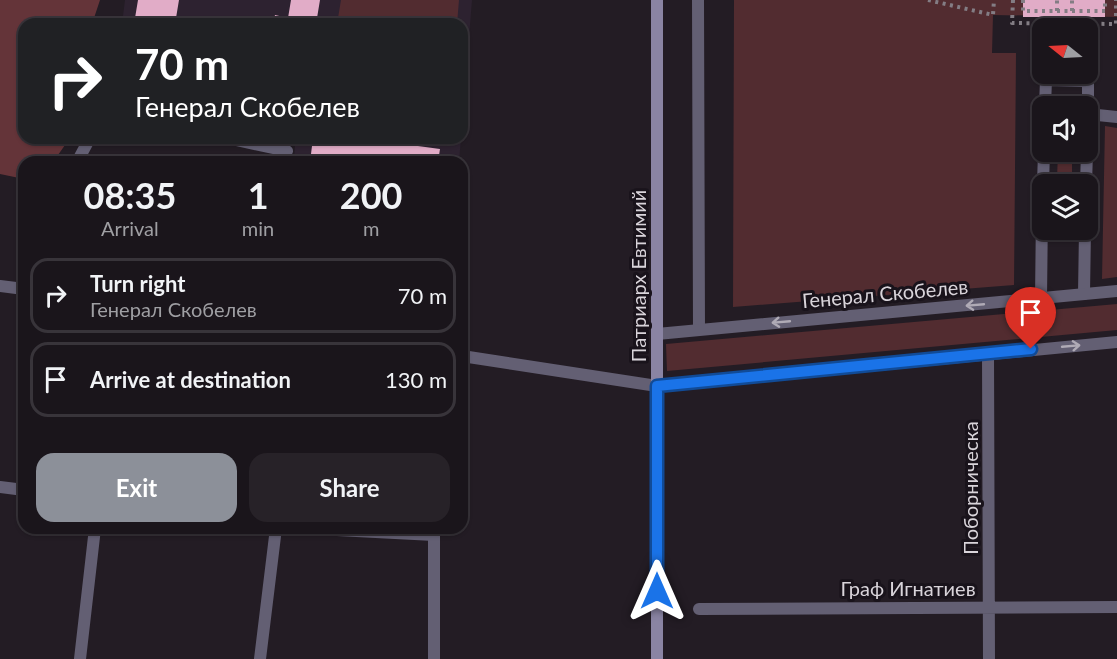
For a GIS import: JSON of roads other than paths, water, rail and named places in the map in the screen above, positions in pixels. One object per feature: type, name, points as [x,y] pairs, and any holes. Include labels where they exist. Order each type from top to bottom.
[{"type":"main road","name":"Патриарх Евтимий","points":[[657,0],[657,659]]},
{"type":"street","points":[[698,0],[699,329]]},
{"type":"street","points":[[1045,96],[1046,80],[1088,81],[1088,96]]},
{"type":"street","points":[[1098,115],[1117,117]]},
{"type":"street","points":[[257,144],[287,150]]},
{"type":"street","points":[[1041,299],[1042,240]]},
{"type":"street","points":[[1084,294],[1085,240]]},
{"type":"street","points":[[0,286],[18,288]]},
{"type":"street","name":"Генерал Скобелев","points":[[657,334],[1117,291]]},
{"type":"street","points":[[468,357],[657,386],[1117,342]]},
{"type":"street","name":"Поборническа","points":[[988,353],[989,659]]},
{"type":"street","points":[[0,487],[18,489]]},
{"type":"street","points":[[80,659],[93,534]]},
{"type":"street","points":[[260,659],[275,534]]},
{"type":"street","points":[[434,534],[434,659]]},
{"type":"street","name":"Граф Игнатиев","points":[[699,609],[1117,607]]}]
